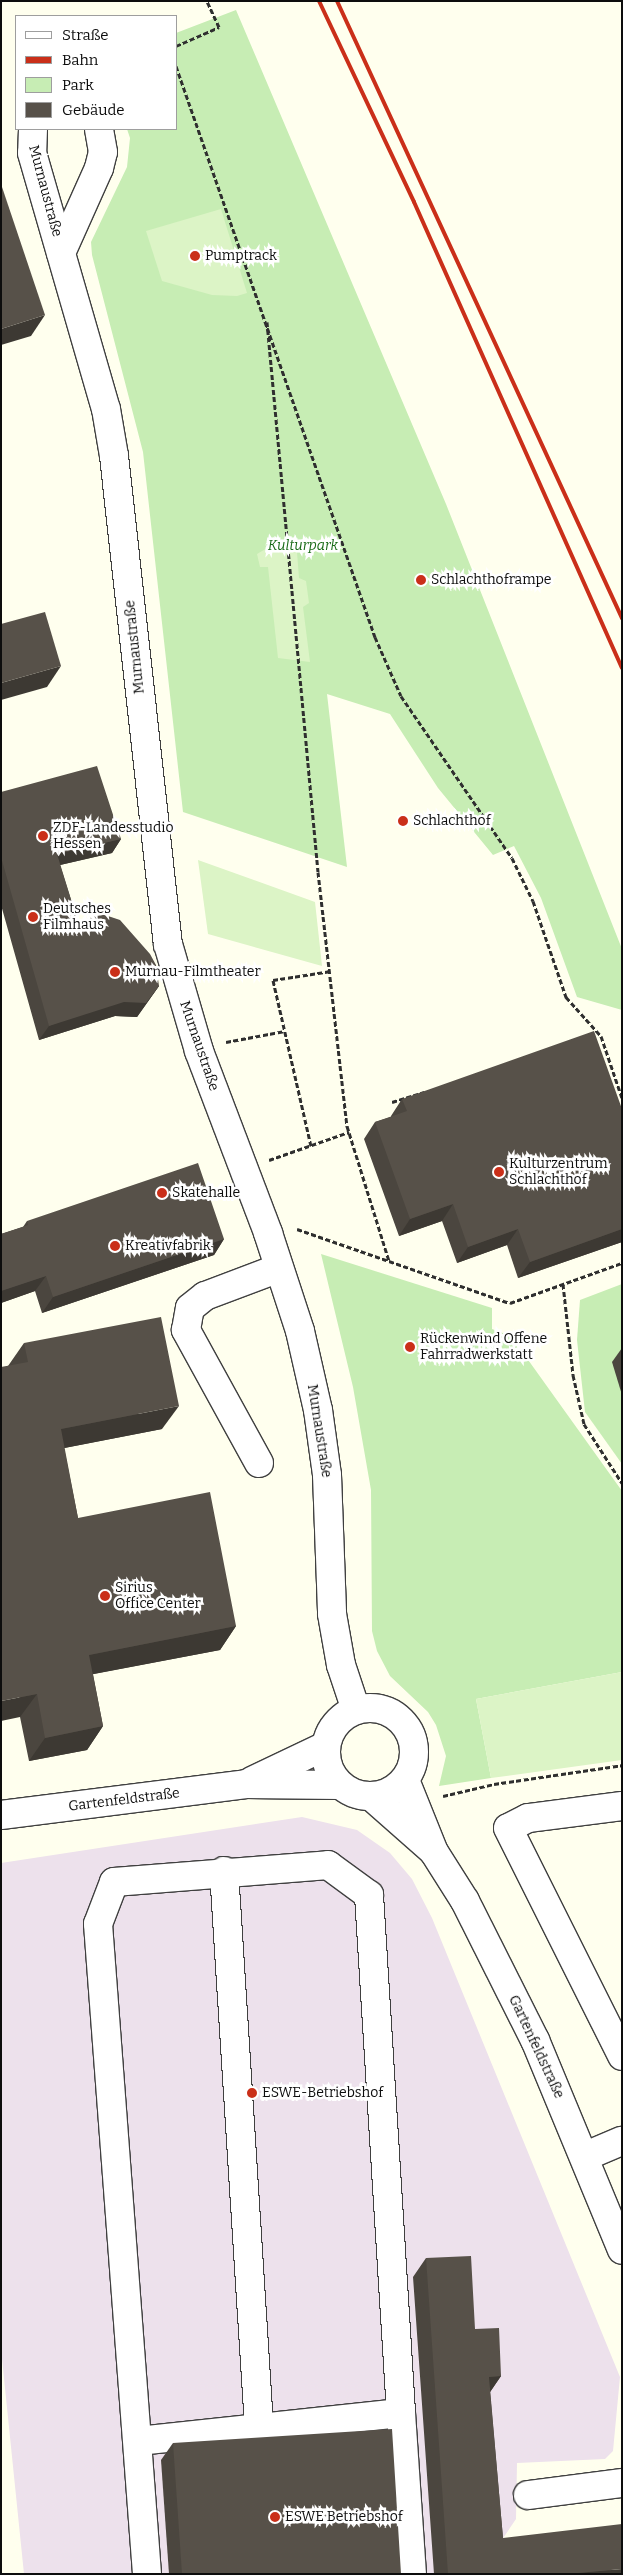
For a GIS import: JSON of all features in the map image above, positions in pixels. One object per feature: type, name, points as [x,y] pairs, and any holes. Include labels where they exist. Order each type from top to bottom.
[{"type":"street","name":"Murnaustraße","points":[[32,130],[32,153],[106,409],[115,466],[164,914],[174,966],[199,1051],[279,1268],[300,1331],[318,1410],[327,1475],[332,1614],[341,1665],[356,1710]]},
{"type":"street","name":"Murnaustraße","points":[[61,253],[99,168],[103,152],[99,130]]},
{"type":"street","points":[[259,1463],[186,1330],[190,1308],[205,1296],[279,1268]]},
{"type":"street","points":[[368,1708],[392,1714],[410,1732],[414,1757],[405,1780],[384,1794],[372,1797],[354,1794],[339,1785],[327,1764],[325,1746],[339,1720],[356,1710],[368,1708]]},
{"type":"street","name":"Gartenfeldstraße","points":[[246,1784],[325,1746]]},
{"type":"street","name":"Gartenfeldstraße","points":[[405,1780],[434,1852],[465,1901],[535,2040],[586,2156],[622,2250]]},
{"type":"street","name":"Gartenfeldstraße","points":[[1,1815],[246,1784],[339,1785]]},
{"type":"street","name":"Gartenfeldstraße","points":[[372,1797],[434,1852]]},
{"type":"street","points":[[622,1806],[528,1818],[508,1828],[622,2056]]},
{"type":"street","points":[[148,2574],[98,1924],[114,1882],[224,1871],[328,1865],[369,1896],[412,2574]]},
{"type":"street","points":[[224,1871],[259,2426]]},
{"type":"street","points":[[586,2156],[622,2140]]},
{"type":"street","points":[[138,2441],[259,2426],[401,2413]]},
{"type":"street","points":[[528,2495],[622,2483]]},
{"type":"path","points":[[178,45],[219,28],[207,1]]},
{"type":"path","points":[[178,73],[266,316],[375,638],[401,696],[512,858],[533,901],[566,997],[601,1036],[622,1098]]},
{"type":"path","points":[[266,316],[318,872],[331,971],[348,1132],[389,1262]]},
{"type":"path","points":[[311,1146],[273,980],[331,971]]},
{"type":"path","points":[[199,1051],[284,1031]]},
{"type":"path","points":[[591,1038],[601,1036]]},
{"type":"path","points":[[392,1102],[430,1090]]},
{"type":"path","points":[[243,1169],[348,1132]]},
{"type":"path","points":[[317,1237],[510,1303],[622,1263]]},
{"type":"path","points":[[563,1284],[573,1374],[584,1424],[622,1482]]},
{"type":"path","points":[[433,1798],[494,1784],[622,1765]]},
{"type":"shaded area","name":"ESWE-Betriebshof","points":[[302,1817],[357,1830],[390,1853],[412,1879],[432,1918],[620,2377],[613,2451],[605,2459],[517,2463],[516,2519],[491,2556],[492,2574],[24,2574],[1,2349],[1,1863]]},
{"type":"green space","name":"Kulturpark","points":[[236,10],[446,504],[622,949],[622,1010],[577,997],[541,898],[514,846],[493,855],[438,788],[390,714],[327,694],[347,867],[183,812],[143,452],[92,255],[91,242],[127,167],[130,138],[127,130],[178,130],[178,32]]},
{"type":"green space","name":"Pumptrack","points":[[221,209],[247,293],[237,296],[212,295],[162,281],[146,231]]},
{"type":"green space","points":[[296,539],[299,578],[306,581],[309,603],[303,607],[310,662],[278,658],[268,567],[260,567],[257,554],[279,541]]},
{"type":"green space","points":[[198,860],[315,902],[322,966],[208,934]]},
{"type":"green space","points":[[321,1254],[492,1308],[492,1329],[511,1336],[622,1491],[622,1672],[476,1699],[491,1778],[439,1786],[446,1756],[436,1725],[428,1712],[390,1676],[377,1651],[372,1631],[371,1490],[353,1387]]},
{"type":"green space","points":[[622,1284],[622,1464],[585,1412],[577,1340],[580,1300]]},
{"type":"green space","points":[[622,1672],[622,1760],[491,1778],[476,1699]]},
{"type":"building","points":[[1,184],[45,315],[1,329]]},
{"type":"building","points":[[45,612],[61,666],[1,683],[1,624]]},
{"type":"building","name":"Deutsches Filmhaus","points":[[97,766],[121,839],[57,854],[78,922],[102,914],[120,920],[150,954],[156,965],[159,986],[146,1003],[124,1002],[49,1026],[1,857],[1,792]]},
{"type":"building","name":"Kulturzentrum Schlachthof","points":[[594,1031],[622,1109],[622,1229],[530,1262],[518,1229],[468,1247],[453,1204],[410,1219],[375,1122],[407,1111],[402,1099]]},
{"type":"building","name":"Kreativfabrik","points":[[198,1163],[224,1239],[53,1297],[46,1276],[1,1291],[1,1234],[28,1225],[27,1221]]},
{"type":"building","name":"Sirius Office Center","points":[[161,1317],[179,1406],[61,1429],[78,1518],[210,1492],[236,1626],[89,1655],[103,1726],[45,1738],[37,1694],[1,1701],[1,1367],[28,1362],[24,1343]]},
{"type":"building","points":[[471,2256],[475,2329],[499,2328],[501,2376],[489,2377],[503,2538],[622,2524],[622,2569],[567,2574],[448,2574],[426,2258]]},
{"type":"building","name":"ESWE Betriebshof","points":[[392,2429],[401,2574],[182,2574],[173,2443]]},
{"type":"railway","points":[[319,1],[414,202],[622,668]]},
{"type":"railway","points":[[337,1],[622,618]]},
{"type":"place","name":"Pumptrack","points":[[195,256]]},
{"type":"place","name":"Schlachthoframpe","points":[[421,580]]},
{"type":"place","name":"Schlachthof","points":[[403,821]]},
{"type":"place","name":"ZDF-Landesstudio Hessen","points":[[43,836]]},
{"type":"place","name":"Deutsches Filmhaus","points":[[33,917]]},
{"type":"place","name":"Murnau-Filmtheater","points":[[115,972]]},
{"type":"place","name":"Kulturzentrum Schlachthof","points":[[499,1172]]},
{"type":"place","name":"Skatehalle","points":[[162,1193]]},
{"type":"place","name":"Kreativfabrik","points":[[115,1246]]},
{"type":"place","name":"Rückenwind Offene Fahrradwerkstatt","points":[[410,1347]]},
{"type":"place","name":"Sirius Office Center","points":[[105,1596]]},
{"type":"place","name":"ESWE-Betriebshof","points":[[252,2093]]},
{"type":"place","name":"ESWE Betriebshof","points":[[275,2517]]}]
